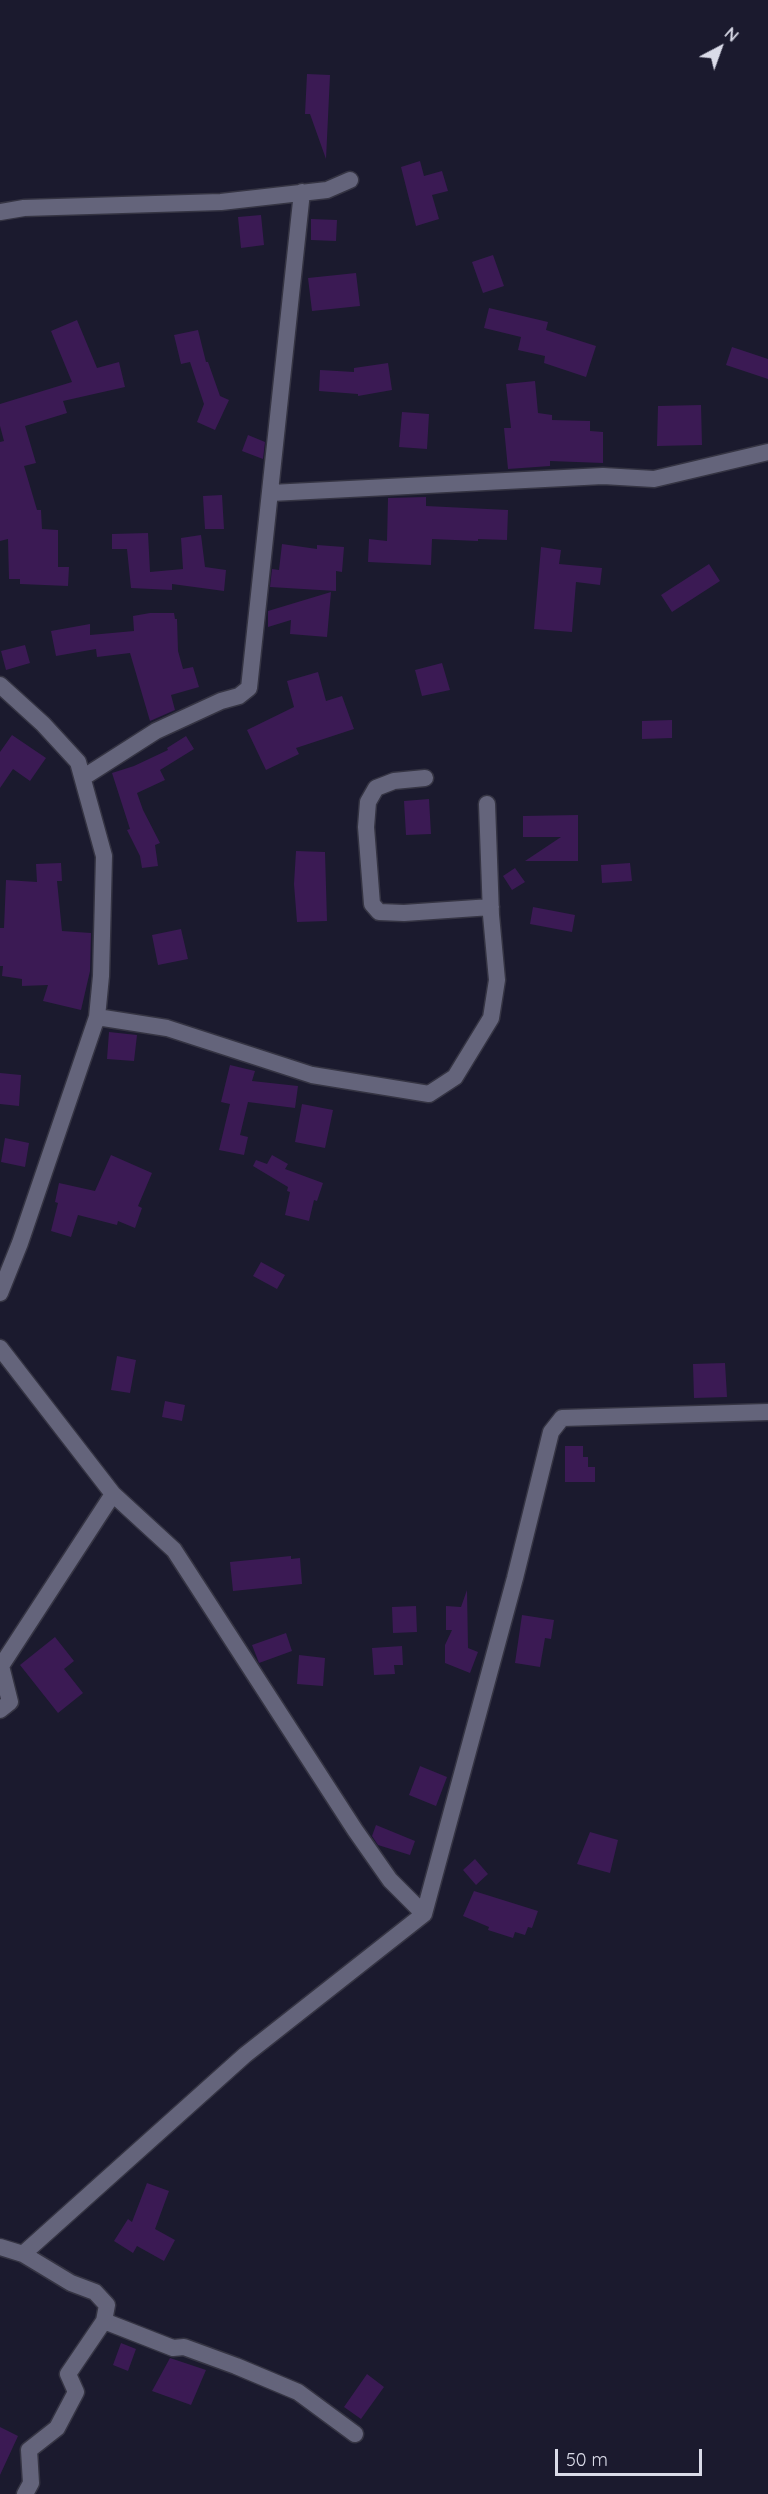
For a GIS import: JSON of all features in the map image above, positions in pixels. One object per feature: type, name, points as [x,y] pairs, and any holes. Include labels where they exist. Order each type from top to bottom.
[{"type":"street","points":[[0,212],[24,208],[221,202],[327,190],[350,180]]},
{"type":"street","points":[[84,777],[156,731],[221,701],[238,696],[249,688],[302,192]]},
{"type":"street","points":[[271,493],[603,476],[654,479],[768,452]]},
{"type":"street","points":[[0,685],[43,724],[78,762],[104,856],[101,976],[96,1017],[20,1243],[0,1293]]},
{"type":"street","points":[[425,778],[394,781],[376,788],[368,802],[366,826],[372,904],[379,912],[491,907]]},
{"type":"street","points":[[96,1017],[167,1028],[312,1075],[429,1094],[455,1077],[490,1018],[497,981],[491,907],[487,804]]},
{"type":"street","points":[[0,1348],[113,1494],[174,1550],[355,1830],[390,1880],[424,1914]]},
{"type":"street","points":[[22,2254],[245,2055],[424,1914],[515,1578],[550,1432],[562,1418],[768,1412]]},
{"type":"street","points":[[0,1710],[10,1702],[2,1666],[113,1494]]},
{"type":"street","points":[[0,2247],[22,2254],[71,2283],[95,2292],[106,2305],[104,2321],[68,2374],[76,2392],[57,2428],[28,2450],[31,2483],[25,2494]]},
{"type":"street","points":[[104,2321],[173,2348],[184,2348],[236,2366],[298,2392],[355,2434]]},
{"type":"building","points":[[307,74],[330,75],[326,159],[310,114],[305,114]]},
{"type":"building","points":[[420,161],[424,176],[442,171],[448,191],[432,195],[439,219],[416,226],[401,167]]},
{"type":"building","points":[[261,215],[264,245],[241,248],[238,217]]},
{"type":"building","points":[[311,219],[337,220],[336,241],[311,240]]},
{"type":"building","points":[[493,255],[504,286],[483,293],[472,262]]},
{"type":"building","points":[[356,273],[360,306],[312,311],[308,278]]},
{"type":"building","points":[[489,308],[548,322],[546,330],[596,346],[586,377],[544,363],[545,356],[518,350],[521,337],[484,328]]},
{"type":"building","points":[[77,320],[97,368],[119,362],[125,387],[63,401],[67,413],[25,426],[36,463],[24,466],[37,510],[41,510],[42,529],[58,530],[58,567],[69,567],[68,586],[20,584],[20,579],[9,579],[8,539],[0,541],[0,442],[4,441],[0,426],[0,404],[72,382],[51,331]]},
{"type":"building","points":[[198,330],[206,362],[208,362],[220,396],[229,400],[215,430],[197,422],[204,404],[190,362],[181,364],[174,335]]},
{"type":"building","points":[[732,347],[768,359],[768,379],[726,365]]},
{"type":"building","points":[[388,363],[392,390],[358,396],[358,394],[319,391],[320,370],[354,372],[354,368]]},
{"type":"building","points":[[535,381],[538,413],[552,415],[552,420],[590,421],[590,431],[603,432],[603,463],[550,461],[550,466],[508,469],[504,428],[511,428],[506,384]]},
{"type":"building","points":[[701,405],[702,445],[657,446],[658,406]]},
{"type":"building","points":[[402,412],[429,414],[427,449],[399,447]]},
{"type":"building","points":[[248,435],[265,442],[263,459],[242,451]]},
{"type":"building","points":[[222,495],[224,529],[205,529],[203,496]]},
{"type":"building","points":[[426,497],[426,506],[508,510],[507,540],[432,539],[431,565],[368,562],[369,539],[387,541],[388,498]]},
{"type":"building","points":[[148,533],[150,572],[183,569],[181,538],[201,535],[205,567],[226,570],[224,591],[172,584],[172,590],[131,588],[127,549],[112,549],[112,534]]},
{"type":"building","points":[[282,544],[317,549],[317,545],[344,547],[342,572],[336,571],[336,591],[270,587],[272,569],[279,570]]},
{"type":"building","points":[[541,547],[561,550],[559,564],[602,568],[600,585],[576,582],[572,632],[534,629]]},
{"type":"building","points":[[709,564],[720,581],[672,612],[661,595]]},
{"type":"building","points":[[331,592],[327,637],[290,634],[291,620],[268,627],[268,611]]},
{"type":"building","points":[[174,613],[177,619],[178,651],[183,669],[193,667],[199,687],[171,695],[175,710],[150,721],[130,653],[97,657],[96,649],[56,656],[51,631],[90,624],[90,635],[134,631],[133,616]]},
{"type":"building","points":[[25,645],[30,663],[6,670],[1,651]]},
{"type":"building","points":[[442,663],[450,690],[422,696],[415,670]]},
{"type":"building","points":[[318,672],[326,701],[342,696],[354,729],[296,748],[299,754],[266,770],[247,730],[294,707],[287,681]]},
{"type":"building","points":[[672,720],[672,738],[642,739],[642,721]]},
{"type":"building","points":[[12,735],[46,758],[30,781],[13,769],[0,788],[0,752]]},
{"type":"building","points":[[186,736],[194,749],[160,770],[165,780],[137,793],[160,843],[155,845],[158,866],[142,868],[140,856],[127,830],[130,829],[112,773],[134,766],[168,750],[167,748]]},
{"type":"building","points":[[429,799],[431,834],[406,835],[404,801]]},
{"type":"building","points":[[578,815],[578,861],[525,861],[561,837],[523,837],[523,816]]},
{"type":"building","points":[[296,851],[325,852],[327,921],[297,922],[294,884]]},
{"type":"building","points":[[61,863],[62,881],[57,881],[62,931],[91,933],[90,971],[81,1010],[43,1001],[48,985],[22,986],[22,979],[2,976],[3,966],[0,966],[0,928],[4,928],[6,880],[37,882],[36,864]]},
{"type":"building","points":[[630,863],[632,881],[602,883],[601,865]]},
{"type":"building","points":[[515,868],[525,882],[512,890],[503,876]]},
{"type":"building","points":[[533,907],[575,915],[572,932],[530,924]]},
{"type":"building","points":[[181,929],[188,959],[158,965],[152,935]]},
{"type":"building","points":[[109,1032],[137,1035],[134,1061],[107,1059]]},
{"type":"building","points":[[230,1065],[255,1071],[252,1081],[298,1086],[295,1108],[248,1102],[240,1135],[248,1137],[244,1155],[219,1150],[230,1104],[221,1102]]},
{"type":"building","points":[[0,1073],[21,1075],[19,1106],[0,1104]]},
{"type":"building","points":[[302,1104],[333,1110],[325,1148],[295,1142]]},
{"type":"building","points":[[5,1138],[29,1143],[25,1167],[1,1162]]},
{"type":"building","points":[[111,1155],[152,1173],[138,1206],[142,1208],[135,1228],[118,1221],[117,1225],[78,1215],[71,1237],[51,1231],[58,1203],[55,1202],[59,1183],[95,1191]]},
{"type":"building","points":[[272,1155],[288,1164],[285,1169],[323,1183],[317,1201],[314,1200],[309,1221],[285,1215],[290,1192],[287,1191],[288,1187],[253,1166],[256,1160],[267,1164]]},
{"type":"building","points":[[261,1262],[285,1275],[277,1289],[253,1276]]},
{"type":"building","points":[[117,1356],[136,1360],[130,1393],[111,1390]]},
{"type":"building","points":[[725,1363],[727,1397],[694,1398],[693,1364]]},
{"type":"building","points":[[165,1401],[185,1405],[182,1421],[162,1417]]},
{"type":"building","points":[[565,1446],[583,1446],[583,1457],[588,1457],[588,1467],[595,1467],[595,1482],[565,1482]]},
{"type":"building","points":[[291,1556],[291,1559],[300,1558],[302,1584],[233,1591],[230,1562]]},
{"type":"building","points":[[467,1590],[468,1648],[478,1652],[470,1673],[445,1663],[445,1645],[452,1630],[446,1630],[446,1606],[461,1607]]},
{"type":"building","points":[[416,1606],[417,1632],[393,1633],[392,1607]]},
{"type":"building","points":[[522,1615],[554,1620],[551,1639],[545,1638],[540,1667],[515,1663]]},
{"type":"building","points":[[286,1633],[292,1651],[259,1663],[252,1645]]},
{"type":"building","points":[[55,1637],[74,1661],[64,1669],[83,1693],[58,1713],[20,1665]]},
{"type":"building","points":[[402,1646],[403,1665],[394,1665],[395,1674],[374,1675],[372,1648]]},
{"type":"building","points":[[299,1655],[325,1658],[323,1686],[297,1684]]},
{"type":"building","points":[[420,1766],[447,1777],[436,1806],[409,1795]]},
{"type":"building","points":[[376,1825],[415,1841],[410,1855],[378,1845],[372,1836]]},
{"type":"building","points":[[590,1832],[618,1840],[610,1873],[577,1864]]},
{"type":"building","points":[[475,1859],[488,1874],[476,1885],[463,1870]]},
{"type":"building","points":[[474,1891],[538,1911],[532,1928],[528,1927],[525,1935],[515,1932],[513,1938],[488,1930],[489,1927],[463,1916]]},
{"type":"building","points":[[147,2183],[169,2191],[155,2229],[175,2240],[164,2261],[137,2246],[133,2253],[114,2241],[128,2219],[132,2222]]},
{"type":"building","points":[[121,2343],[136,2349],[128,2371],[113,2365]]},
{"type":"building","points":[[170,2358],[206,2370],[191,2405],[152,2391]]},
{"type":"building","points":[[367,2374],[384,2387],[361,2419],[344,2407]]},
{"type":"building","points":[[0,2427],[18,2436],[0,2475]]}]
